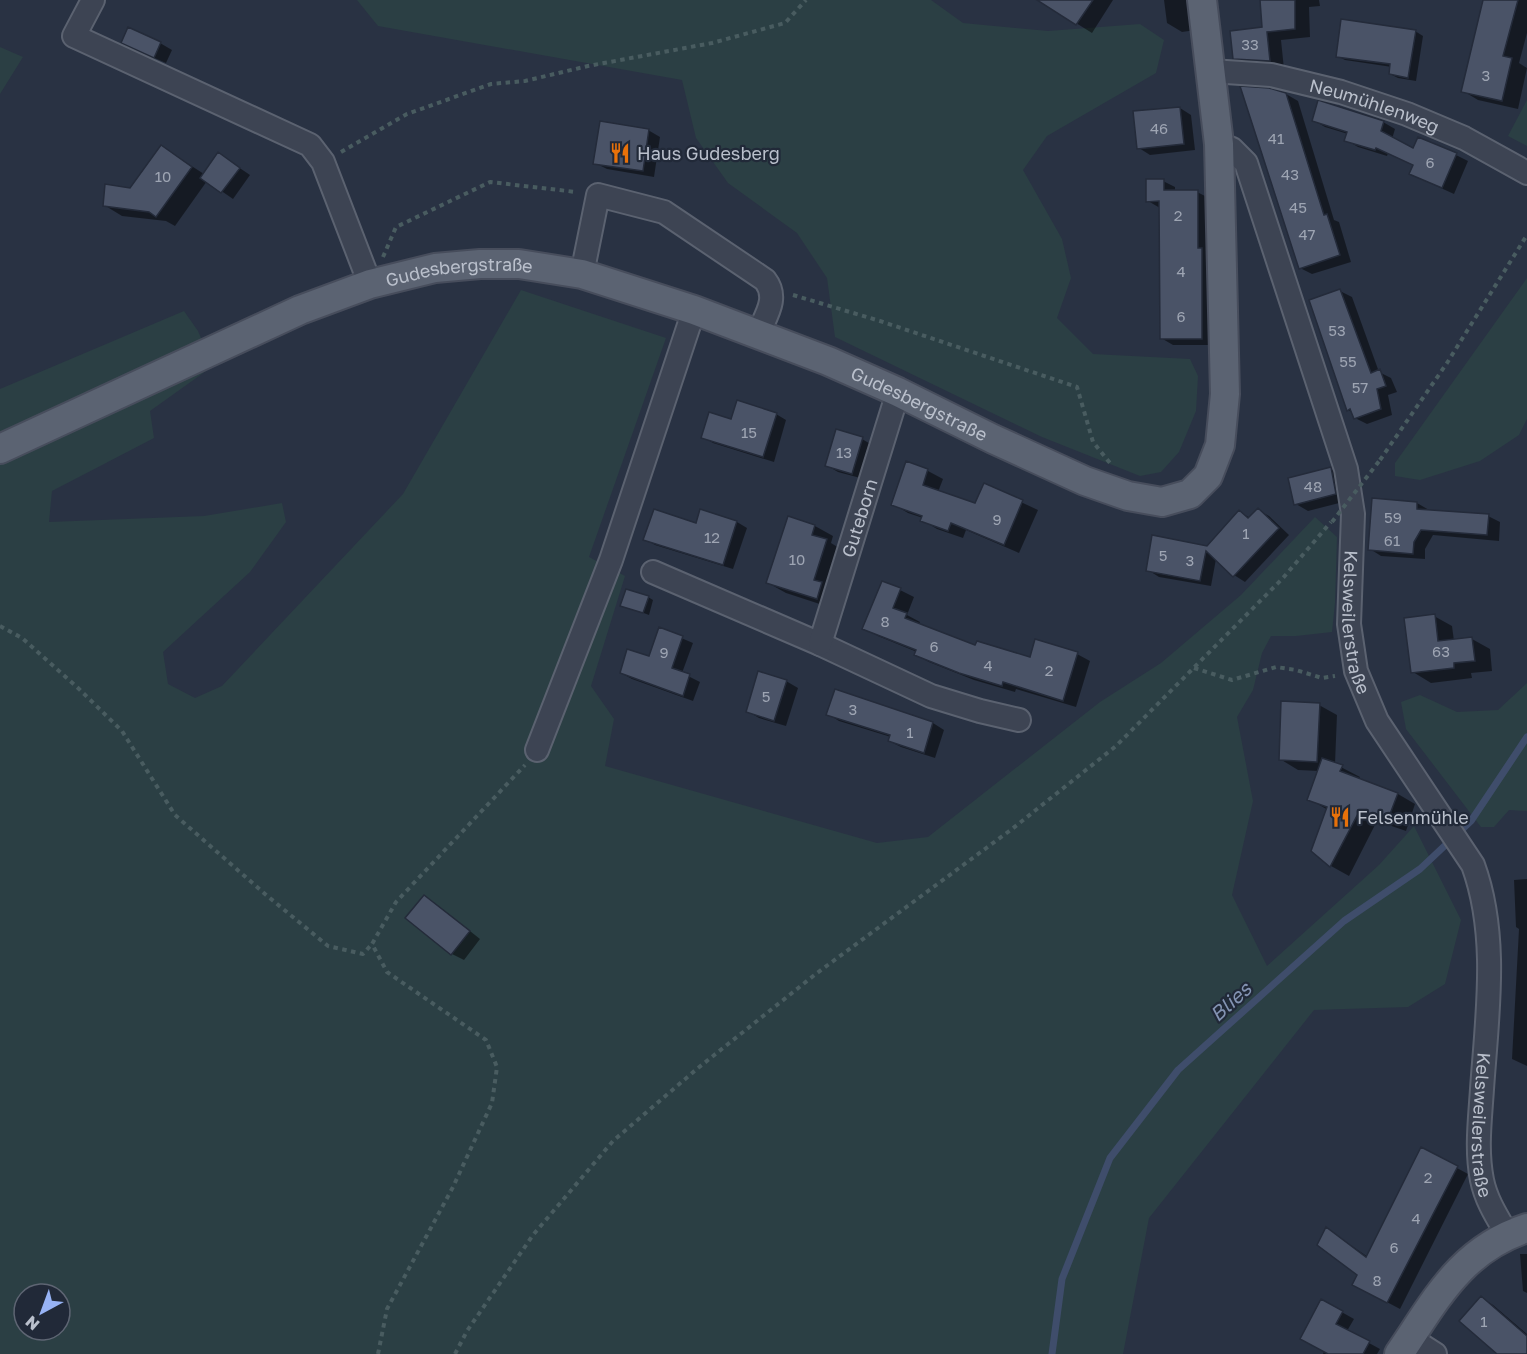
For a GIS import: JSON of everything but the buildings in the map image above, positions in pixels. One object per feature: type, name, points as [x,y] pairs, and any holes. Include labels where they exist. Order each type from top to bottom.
[{"type":"main road","points":[[1202,0],[1219,144]]},
{"type":"main road","name":"Gudesbergstraße","points":[[0,449],[300,310],[370,284],[435,268],[480,264],[519,264],[582,274],[694,310],[828,361],[1085,481],[1128,496],[1162,502],[1190,494],[1208,476],[1220,445],[1225,394],[1219,144]]},
{"type":"main road","points":[[1404,1346],[1451,1279],[1475,1254],[1517,1231]]},
{"type":"street","points":[[93,0],[74,36],[310,145],[323,162],[370,284]]},
{"type":"street","name":"Neumühlenweg","points":[[1211,71],[1271,75],[1341,93],[1407,114],[1464,138],[1527,173]]},
{"type":"street","name":"Kelsweilerstraße","points":[[1219,144],[1232,149],[1246,163],[1346,469],[1353,514],[1348,624],[1356,671],[1377,721],[1473,866],[1482,890],[1488,947],[1487,1019],[1478,1148],[1482,1182],[1492,1208],[1517,1231]]},
{"type":"street","points":[[582,274],[598,195],[664,212],[765,280],[772,289],[772,302],[758,334]]},
{"type":"street","points":[[537,750],[611,560],[694,310]]},
{"type":"street","name":"Guteborn","points":[[820,644],[898,392]]},
{"type":"street","points":[[653,572],[820,644],[931,696],[1019,720]]},
{"type":"street","points":[[1404,1346],[1435,1354]]},
{"type":"path","points":[[323,162],[407,114],[491,84],[525,81],[588,66],[722,40],[785,23],[806,0]]},
{"type":"path","points":[[370,284],[396,228],[490,182],[598,195]]},
{"type":"path","points":[[455,1354],[467,1331],[533,1235],[613,1141],[698,1068],[817,973],[1012,829],[1116,747],[1283,578],[1332,522],[1380,460],[1447,363],[1527,235]]},
{"type":"path","points":[[772,289],[891,324],[1077,387],[1093,442],[1121,477],[1128,496]]},
{"type":"path","points":[[0,626],[22,638],[122,731],[175,815],[328,946],[363,954],[372,944],[396,902],[436,857],[521,771],[537,750]]},
{"type":"path","points":[[1194,668],[1232,680],[1276,667],[1322,678],[1356,671]]},
{"type":"path","points":[[372,944],[387,972],[486,1040],[497,1067],[492,1103],[453,1187],[387,1309],[378,1354]]},
{"type":"green space","points":[[357,0],[931,0],[963,23],[1048,31],[1140,24],[1164,40],[1156,73],[1047,136],[1023,170],[1062,239],[1071,278],[1057,318],[1093,354],[1190,359],[1198,376],[1196,411],[1179,452],[1161,472],[1140,476],[1042,437],[835,337],[827,278],[797,233],[728,183],[696,138],[682,80],[378,26]]},
{"type":"green space","points":[[0,47],[23,57],[0,94]]},
{"type":"green space","points":[[1527,100],[1527,146],[1508,136]]},
{"type":"green space","points":[[1527,278],[1527,419],[1519,435],[1480,461],[1420,480],[1395,476],[1395,463]]},
{"type":"green space","points":[[521,290],[666,338],[589,557],[625,576],[591,686],[614,719],[605,766],[877,843],[928,837],[1100,702],[1161,663],[1241,595],[1315,517],[1337,537],[1332,632],[1271,636],[1262,653],[1253,690],[1237,717],[1253,801],[1232,895],[1267,966],[1379,865],[1414,826],[1461,920],[1445,984],[1408,1007],[1314,1010],[1149,1218],[1123,1354],[0,1354],[0,389],[184,311],[198,331],[213,366],[150,411],[154,438],[52,491],[49,522],[204,516],[282,503],[286,522],[250,572],[163,652],[168,684],[195,698],[222,686],[403,494]]},
{"type":"green space","points":[[1527,683],[1527,811],[1509,810],[1494,827],[1481,827],[1406,729],[1401,702],[1420,695],[1457,712],[1498,710]]},
{"type":"waterway","name":"Blies","points":[[1052,1354],[1062,1279],[1110,1158],[1178,1070],[1344,921],[1420,869],[1471,821],[1527,737]]},
{"type":"place","name":"Haus Gudesberg","points":[[620,153]]},
{"type":"place","name":"Felsenmühle","points":[[1340,817]]}]
